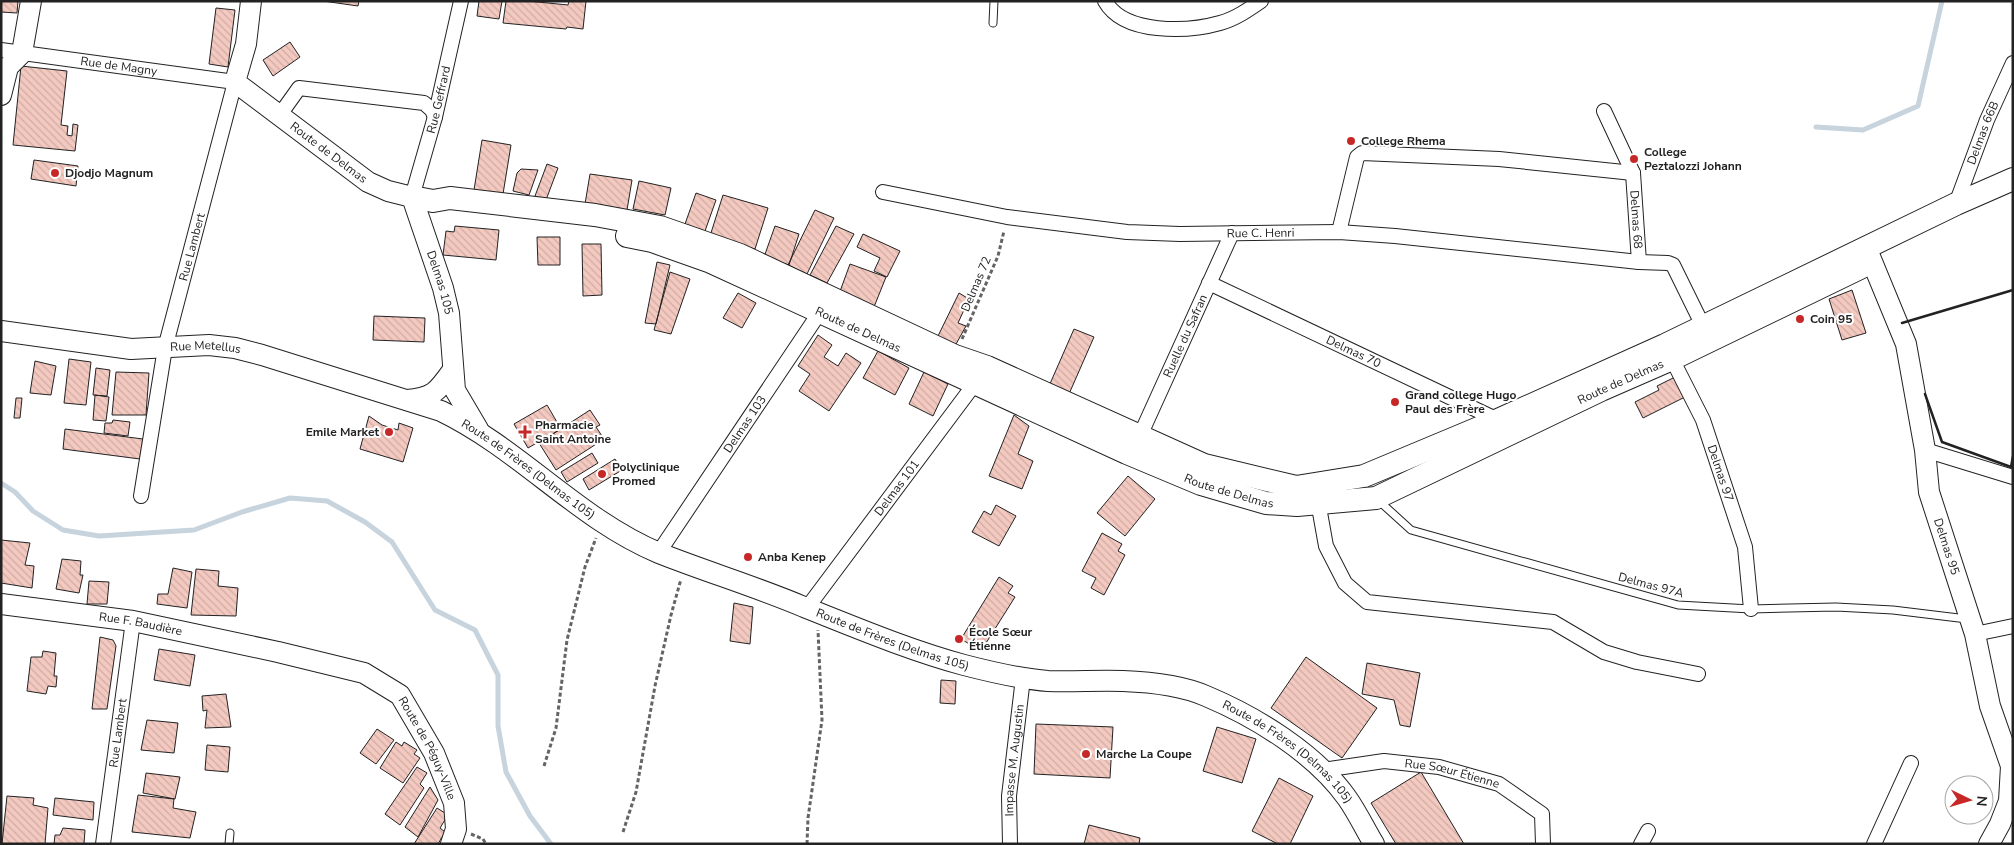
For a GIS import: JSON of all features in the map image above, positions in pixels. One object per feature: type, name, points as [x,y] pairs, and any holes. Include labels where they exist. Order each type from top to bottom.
[{"type":"main road","points":[[1,95],[8,67],[22,53],[31,1]]},
{"type":"main road","name":"Rue Lambert","points":[[235,82],[246,44],[251,1]]},
{"type":"main road","name":"Route de Delmas","points":[[235,82],[368,182],[388,191],[423,199],[450,198],[595,215],[660,227],[740,254],[825,304],[981,375],[1204,465],[1317,495]]},
{"type":"main road","name":"Route de Delmas","points":[[825,304],[955,356],[981,375],[1127,453],[1201,484],[1266,503],[1297,505],[1317,495],[1370,487],[1602,390],[1669,352],[1869,254],[1956,204],[2013,179]]},
{"type":"main road","name":"Route de Delmas","points":[[1370,487],[1498,420],[1669,352],[1702,326],[2013,194]]},
{"type":"main road","name":"Delmas 105","points":[[423,199],[450,313],[452,371],[455,390],[470,417],[483,435]]},
{"type":"main road","name":"Delmas 95","points":[[1869,254],[1906,344],[1925,450],[1929,492],[1973,627],[1990,706],[2011,766],[2011,803],[1989,844]]},
{"type":"main road","name":"Rue Metellus","points":[[1,331],[131,349],[209,345],[235,348],[262,354],[404,400]]},
{"type":"main road","points":[[404,400],[426,398],[438,390],[452,371]]},
{"type":"main road","name":"Route de Frères (Delmas 105)","points":[[404,400],[441,411],[460,420],[483,435],[563,496],[619,532],[659,552],[923,652],[965,665],[1023,678],[1047,681],[1123,681],[1169,686],[1205,696],[1270,729],[1323,770],[1348,798],[1374,844]]},
{"type":"main road","name":"Rue F. Baudière","points":[[1,604],[133,621],[278,652]]},
{"type":"main road","name":"Route de Péguy-Ville","points":[[278,652],[364,673],[400,694],[434,753],[454,803],[456,829],[451,844]]},
{"type":"street","name":"Rue Geffrard","points":[[423,199],[435,118],[461,1]]},
{"type":"street","points":[[1105,1],[1118,16],[1135,23],[1157,28],[1178,29],[1221,23],[1243,14],[1261,1]]},
{"type":"street","name":"Rue de Magny","points":[[1,50],[235,82]]},
{"type":"street","name":"Delmas 66B","points":[[1956,204],[1990,113],[2013,63]]},
{"type":"street","name":"Rue Lambert","points":[[141,496],[165,348],[235,82]]},
{"type":"street","points":[[279,116],[299,88],[424,103],[432,110],[435,118]]},
{"type":"street","name":"Delmas 68","points":[[1604,111],[1633,173],[1639,262],[1668,263],[1673,265],[1702,326]]},
{"type":"street","points":[[1339,232],[1357,157],[1362,153],[1499,160],[1633,173]]},
{"type":"street","name":"Rue C. Henri","points":[[883,192],[1007,217],[1127,232],[1180,234],[1339,232],[1396,236],[1639,262]]},
{"type":"street","name":"Ruelle du Safran","points":[[1139,438],[1232,233]]},
{"type":"street","name":"Delmas 70","points":[[1209,282],[1498,420]]},
{"type":"street","name":"Delmas 103","points":[[659,552],[825,304]]},
{"type":"street","name":"Delmas 97","points":[[1669,352],[1703,420],[1745,547],[1751,609]]},
{"type":"street","name":"Delmas 101","points":[[812,610],[981,375]]},
{"type":"street","points":[[1925,450],[2013,477]]},
{"type":"street","points":[[1317,495],[1326,546],[1345,583],[1367,602],[1553,622],[1604,652],[1637,662],[1698,674]]},
{"type":"street","name":"Rue Lambert","points":[[103,844],[133,621]]},
{"type":"street","points":[[1973,627],[2013,626]]},
{"type":"street","name":"Impasse M. Augustin","points":[[1010,844],[1009,796],[1023,678]]},
{"type":"street","name":"Rue Sœur Étienne","points":[[1323,770],[1384,761],[1439,767],[1498,784],[1542,814],[1543,844]]},
{"type":"street","points":[[1874,844],[1911,763]]},
{"type":"lane","points":[[992,23],[994,1]]},
{"type":"lane","name":"Delmas 97A","points":[[1370,487],[1411,530],[1678,605],[1751,609],[1836,607],[1893,610],[1973,627]]},
{"type":"lane","points":[[229,844],[230,833]]},
{"type":"path","name":"Delmas 72","points":[[955,356],[998,256],[1007,217]]},
{"type":"path","points":[[544,766],[556,728],[567,640],[585,567],[602,521]]},
{"type":"path","points":[[623,832],[636,792],[655,686],[686,562]]},
{"type":"path","points":[[807,844],[808,818],[822,720],[812,610]]},
{"type":"building","points":[[1,1],[18,1],[17,13],[1,12]]},
{"type":"building","points":[[323,1],[359,1],[358,6]]},
{"type":"building","points":[[479,1],[502,1],[499,19],[477,16]]},
{"type":"building","points":[[506,1],[568,5],[569,1],[586,1],[583,29],[503,23]]},
{"type":"building","points":[[216,8],[235,10],[228,67],[209,64]]},
{"type":"building","points":[[290,42],[300,57],[273,76],[263,60]]},
{"type":"building","points":[[21,66],[67,71],[61,125],[68,126],[67,135],[72,136],[73,124],[78,125],[75,151],[13,145]]},
{"type":"building","points":[[482,140],[511,145],[503,194],[474,190]]},
{"type":"building","name":"Djodjo Magnum","points":[[34,160],[78,166],[76,186],[31,179]]},
{"type":"building","points":[[547,164],[558,168],[546,200],[535,196]]},
{"type":"building","points":[[521,169],[538,170],[529,195],[513,191],[517,173]]},
{"type":"building","points":[[590,174],[632,180],[627,210],[585,204]]},
{"type":"building","points":[[639,181],[671,188],[665,215],[633,209]]},
{"type":"building","points":[[696,193],[716,200],[705,231],[685,224]]},
{"type":"building","points":[[723,195],[768,208],[755,249],[710,236]]},
{"type":"building","points":[[815,210],[834,218],[807,274],[788,265]]},
{"type":"building","points":[[455,226],[499,230],[496,260],[443,255],[446,231],[454,232]]},
{"type":"building","points":[[775,226],[799,234],[789,265],[764,257]]},
{"type":"building","points":[[836,226],[854,234],[827,283],[810,275]]},
{"type":"building","points":[[863,234],[900,251],[887,277],[874,271],[880,258],[857,247]]},
{"type":"building","points":[[537,237],[560,237],[560,265],[538,265]]},
{"type":"building","points":[[582,244],[601,244],[602,295],[583,296]]},
{"type":"building","points":[[657,262],[670,265],[656,324],[645,323]]},
{"type":"building","points":[[850,264],[886,277],[874,307],[839,294]]},
{"type":"building","points":[[670,272],[690,279],[671,334],[654,330]]},
{"type":"building","points":[[1852,290],[1866,333],[1842,340],[1829,299]]},
{"type":"building","points":[[738,293],[756,303],[742,328],[723,318]]},
{"type":"building","points":[[959,293],[969,299],[958,323],[966,326],[955,346],[938,336]]},
{"type":"building","points":[[374,316],[425,318],[424,342],[373,340]]},
{"type":"building","points":[[1074,329],[1094,337],[1069,394],[1049,386]]},
{"type":"building","points":[[818,335],[832,345],[824,357],[838,366],[846,353],[861,363],[829,411],[799,391],[810,374],[798,366]]},
{"type":"building","points":[[878,351],[909,368],[895,395],[863,378]]},
{"type":"building","points":[[69,359],[91,362],[86,405],[64,403]]},
{"type":"building","points":[[35,361],[56,366],[51,395],[30,393]]},
{"type":"building","points":[[96,368],[110,370],[107,396],[93,395]]},
{"type":"building","points":[[116,372],[149,373],[146,415],[112,415]]},
{"type":"building","points":[[924,372],[948,384],[933,416],[909,404]]},
{"type":"building","points":[[1677,376],[1687,396],[1643,418],[1635,402],[1659,390],[1657,386]]},
{"type":"building","points":[[95,395],[109,397],[106,421],[93,420]]},
{"type":"building","points":[[16,398],[22,398],[20,418],[14,418]]},
{"type":"building","points":[[547,405],[561,429],[528,448],[514,424]]},
{"type":"building","points":[[590,410],[600,425],[596,427],[604,439],[556,470],[539,443]]},
{"type":"building","points":[[1014,415],[1029,426],[1018,454],[1033,461],[1022,489],[989,476]]},
{"type":"building","points":[[369,416],[382,425],[398,430],[399,423],[413,428],[403,462],[360,449]]},
{"type":"building","points":[[113,420],[130,422],[128,436],[104,433],[105,423],[112,423]]},
{"type":"building","points":[[65,429],[143,439],[140,459],[63,449]]},
{"type":"building","points":[[592,453],[598,463],[567,482],[561,472]]},
{"type":"building","name":"Polyclinique Promed","points":[[615,459],[622,470],[589,490],[583,479]]},
{"type":"building","points":[[1128,476],[1155,499],[1125,536],[1097,513]]},
{"type":"building","points":[[996,505],[1016,516],[999,546],[972,532],[984,511],[991,515]]},
{"type":"building","points":[[1102,533],[1122,544],[1118,551],[1125,555],[1104,595],[1091,588],[1096,578],[1082,571]]},
{"type":"building","points":[[1,540],[30,543],[25,565],[34,566],[32,588],[1,583]]},
{"type":"building","points":[[62,559],[81,561],[80,575],[83,575],[79,593],[56,589]]},
{"type":"building","points":[[173,568],[192,572],[187,608],[157,604],[158,594],[168,594]]},
{"type":"building","points":[[196,569],[219,571],[218,586],[238,588],[236,616],[191,615]]},
{"type":"building","points":[[999,577],[1013,586],[1008,593],[1015,597],[981,651],[961,639]]},
{"type":"building","points":[[89,581],[109,582],[107,604],[87,604]]},
{"type":"building","points":[[734,603],[753,607],[750,644],[730,641]]},
{"type":"building","points":[[100,637],[113,640],[116,646],[107,709],[92,709]]},
{"type":"building","points":[[159,649],[195,655],[190,686],[154,680]]},
{"type":"building","points":[[43,651],[56,653],[54,676],[57,676],[56,687],[48,686],[46,694],[27,691],[31,657],[42,657]]},
{"type":"building","points":[[1306,657],[1377,708],[1342,758],[1271,708]]},
{"type":"building","points":[[1367,663],[1420,673],[1410,727],[1400,725],[1394,700],[1362,694]]},
{"type":"building","points":[[941,680],[956,681],[955,704],[940,703]]},
{"type":"building","points":[[226,694],[231,727],[205,728],[207,710],[203,711],[202,696]]},
{"type":"building","points":[[147,720],[178,723],[174,753],[141,750]]},
{"type":"building","points":[[1036,724],[1113,727],[1110,778],[1034,774]]},
{"type":"building","points":[[1217,727],[1256,739],[1242,783],[1203,771]]},
{"type":"building","points":[[377,729],[394,740],[376,764],[360,753]]},
{"type":"building","points":[[396,742],[402,746],[404,742],[417,750],[414,754],[420,758],[403,783],[380,768]]},
{"type":"building","points":[[207,745],[230,747],[228,772],[205,770]]},
{"type":"building","points":[[417,767],[427,773],[420,784],[424,788],[400,825],[385,814]]},
{"type":"building","points":[[1421,772],[1464,844],[1396,844],[1371,803]]},
{"type":"building","points":[[146,773],[180,777],[175,799],[143,793]]},
{"type":"building","points":[[1279,778],[1313,796],[1290,844],[1278,844],[1252,831]]},
{"type":"building","points":[[430,787],[438,800],[418,837],[405,827]]},
{"type":"building","points":[[138,795],[174,799],[173,808],[196,812],[190,838],[132,832]]},
{"type":"building","points":[[7,796],[34,798],[33,805],[48,808],[45,844],[2,844]]},
{"type":"building","points":[[55,798],[94,802],[93,820],[53,815]]},
{"type":"building","points":[[437,808],[448,815],[440,828],[445,832],[438,844],[414,844]]},
{"type":"building","points":[[1089,825],[1140,838],[1139,844],[1084,844]]},
{"type":"building","points":[[63,828],[85,830],[84,844],[54,844],[55,835],[60,835]]},
{"type":"waterway","points":[[1816,127],[1863,130],[1918,106],[1942,1]]},
{"type":"waterway","points":[[1,483],[15,492],[33,511],[63,530],[99,536],[194,530],[242,512],[290,498],[327,501],[365,522],[392,542],[435,610],[475,630],[498,675],[498,726],[506,772],[530,816],[551,844]]},
{"type":"wall","points":[[1902,323],[2013,290]]},
{"type":"wall","points":[[1925,394],[1942,442],[2011,467],[2013,456]]},
{"type":"place","name":"College Rhema","points":[[1351,141]]},
{"type":"place","name":"College Peztalozzi Johann","points":[[1634,159]]},
{"type":"place","name":"Djodjo Magnum","points":[[55,173]]},
{"type":"place","name":"Coin 95","points":[[1800,319]]},
{"type":"place","name":"Grand college Hugo Paul des Frère","points":[[1395,402]]},
{"type":"place","name":"Emile Market","points":[[389,432]]},
{"type":"place","name":"Pharmacie Saint Antoine","points":[[525,432]]},
{"type":"place","name":"Polyclinique Promed","points":[[602,474]]},
{"type":"place","name":"Anba Kenep","points":[[748,557]]},
{"type":"place","name":"École Sœur Étienne","points":[[959,639]]},
{"type":"place","name":"Marche La Coupe","points":[[1086,754]]}]
